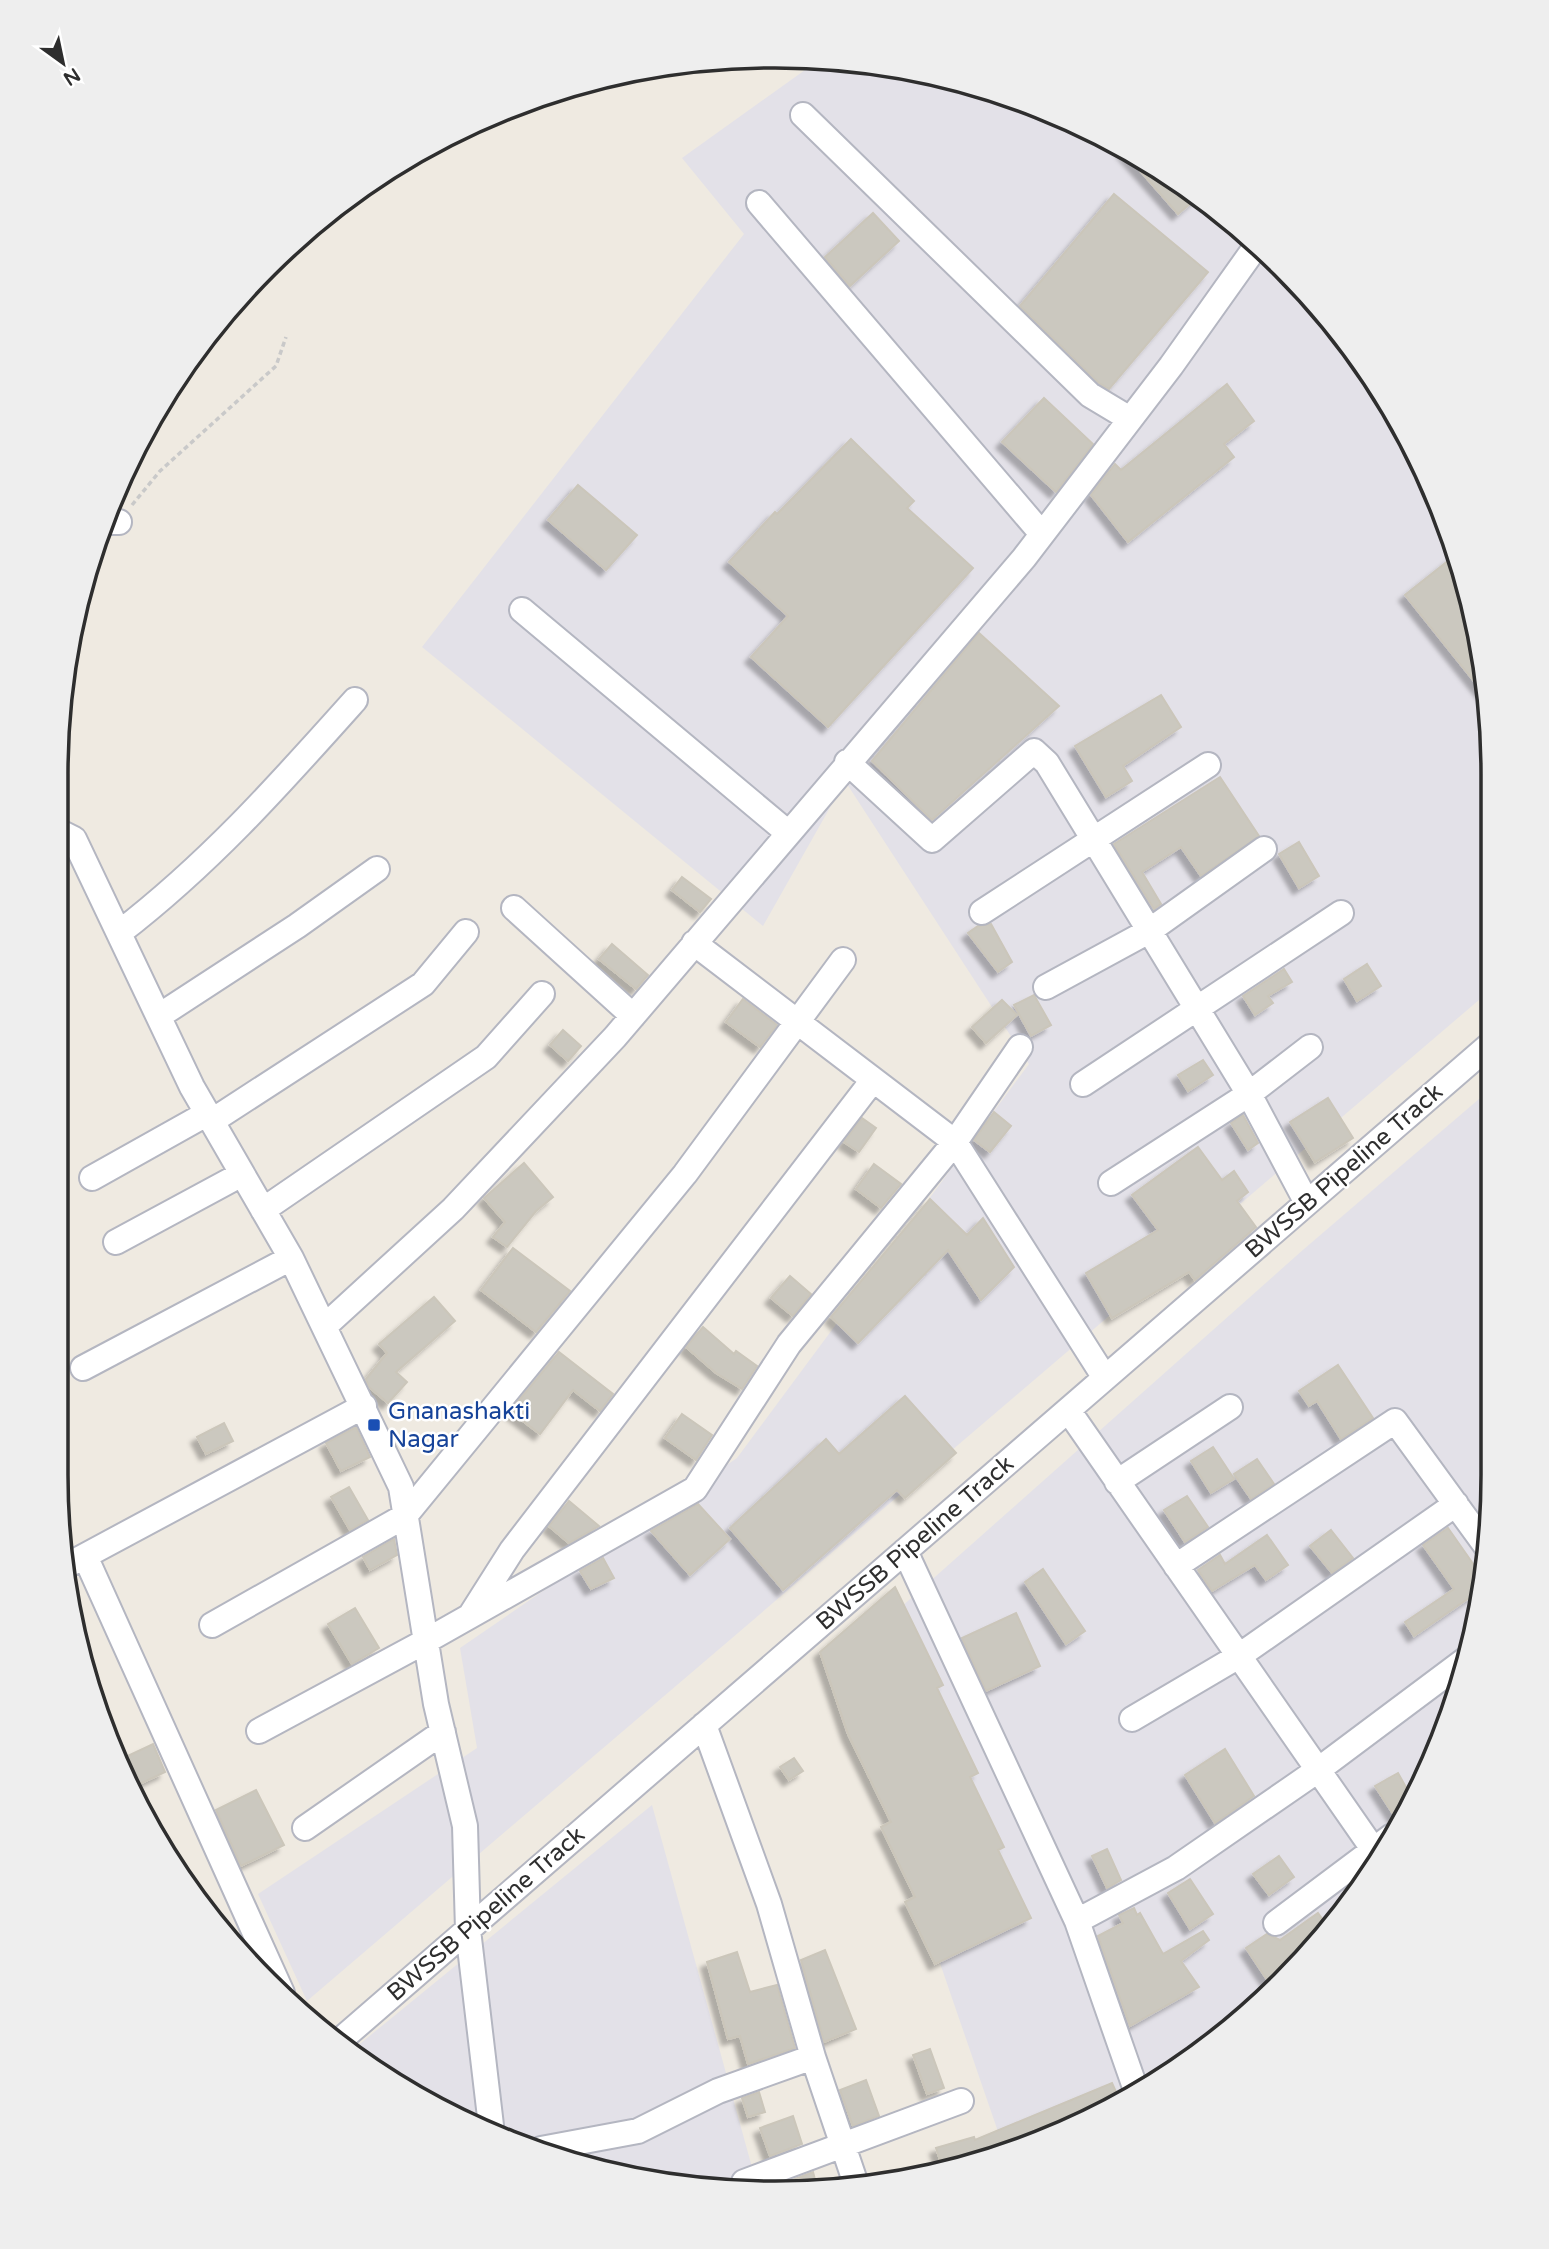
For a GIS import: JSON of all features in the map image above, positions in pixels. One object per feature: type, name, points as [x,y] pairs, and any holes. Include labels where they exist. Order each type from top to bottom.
[{"type":"street","points":[[803,115],[1090,394],[1130,419]]},
{"type":"street","points":[[759,202],[1042,534]]},
{"type":"street","points":[[325,1326],[453,1209],[633,1016],[1042,534],[1251,254]]},
{"type":"street","points":[[522,610],[787,832]]},
{"type":"street","points":[[119,933],[175,890],[240,829],[355,700]]},
{"type":"street","points":[[847,762],[932,840],[1034,751],[1047,763],[1249,1094],[1307,1203]]},
{"type":"street","points":[[982,912],[1208,765]]},
{"type":"street","points":[[68,840],[119,933],[210,1117],[291,1258],[401,1487],[443,1732],[466,1826],[468,1930],[490,2121]]},
{"type":"street","points":[[1045,987],[1149,930],[1264,849]]},
{"type":"street","points":[[159,1016],[297,926],[377,869]]},
{"type":"street","points":[[514,908],[633,1016]]},
{"type":"street","points":[[1083,1084],[1341,913]]},
{"type":"street","points":[[92,1178],[210,1117],[423,984],[466,932]]},
{"type":"street","points":[[694,943],[955,1142],[1105,1378]]},
{"type":"street","points":[[212,1625],[405,1516],[685,1174],[843,960]]},
{"type":"street","points":[[263,1210],[486,1057],[542,994]]},
{"type":"street","points":[[259,1731],[426,1641],[695,1489],[789,1344],[955,1142],[1020,1047]]},
{"type":"street","points":[[1111,1183],[1249,1094],[1310,1047]]},
{"type":"street","name":"BWSSB Pipeline Track","points":[[346,2036],[1481,1052]]},
{"type":"street","points":[[469,1616],[512,1549],[873,1080]]},
{"type":"street","points":[[117,1242],[242,1174]]},
{"type":"street","points":[[83,1368],[291,1258]]},
{"type":"street","points":[[271,1969],[77,1560],[364,1406]]},
{"type":"street","points":[[1117,1482],[1230,1407]]},
{"type":"street","points":[[1068,1410],[1318,1770],[1377,1843]]},
{"type":"street","points":[[1175,1566],[1395,1421],[1478,1535]]},
{"type":"street","points":[[1132,1719],[1239,1657],[1456,1504]]},
{"type":"street","points":[[905,1551],[1077,1921],[1133,2083]]},
{"type":"street","points":[[1077,1921],[1176,1868],[1318,1770],[1453,1669]]},
{"type":"street","points":[[704,1725],[769,1904],[813,2057],[853,2176]]},
{"type":"street","points":[[305,1828],[443,1732]]},
{"type":"street","points":[[1276,1923],[1366,1860]]},
{"type":"street","points":[[557,2146],[638,2131],[718,2091],[813,2057]]},
{"type":"street","points":[[749,2180],[961,2101]]},
{"type":"path","points":[[117,518],[160,471],[276,366],[286,337]]},
{"type":"shaded area","points":[[806,69],[867,74],[912,82],[1002,106],[1087,141],[1167,187],[1204,214],[1274,275],[1335,345],[1386,421],[1427,504],[1457,592],[1475,682],[1479,728],[1481,998],[307,2001],[258,1894],[477,1748],[460,1648],[737,1458],[1029,1064],[845,781],[763,926],[422,647],[744,234],[682,158]]},
{"type":"shaded area","points":[[1481,1097],[1479,1521],[1467,1612],[1443,1702],[1408,1787],[1362,1867],[1335,1904],[1274,1974],[1204,2035],[1167,2062],[1087,2108],[1002,2143],[837,1664],[1304,1249]]},
{"type":"shaded area","points":[[652,1805],[756,2180],[682,2175],[637,2167],[547,2143],[462,2108],[421,2086],[359,2045]]},
{"type":"building","points":[[1140,170],[1190,204],[1178,214]]},
{"type":"building","points":[[1114,194],[1208,272],[1109,389],[1099,383],[1020,306]]},
{"type":"building","points":[[873,213],[899,241],[850,286],[825,257]]},
{"type":"building","points":[[1227,384],[1254,421],[1224,444],[1234,457],[1128,542],[1091,495],[1115,464],[1121,470]]},
{"type":"building","points":[[1044,398],[1093,444],[1056,492],[1002,442]]},
{"type":"building","points":[[851,439],[914,501],[907,508],[973,568],[828,727],[751,657],[788,616],[729,562],[775,512],[777,514]]},
{"type":"building","points":[[578,485],[637,535],[606,570],[548,520]]},
{"type":"building","points":[[1447,561],[1457,592],[1475,683],[1405,595]]},
{"type":"building","points":[[979,633],[1059,706],[932,820],[872,761]]},
{"type":"building","points":[[1161,695],[1181,727],[1123,766],[1132,781],[1106,797],[1075,746]]},
{"type":"building","points":[[1220,777],[1259,836],[1201,876],[1181,847],[1142,872],[1161,904],[1154,909],[1114,844]]},
{"type":"building","points":[[1299,842],[1319,876],[1299,888],[1279,854]]},
{"type":"building","points":[[682,877],[711,899],[700,912],[672,890]]},
{"type":"building","points":[[991,924],[1012,962],[998,972],[968,933],[978,926]]},
{"type":"building","points":[[612,944],[648,975],[636,989],[599,959]]},
{"type":"building","points":[[1367,964],[1381,986],[1357,1001],[1344,979]]},
{"type":"building","points":[[1284,969],[1292,982],[1268,996],[1273,1003],[1255,1015],[1243,996]]},
{"type":"building","points":[[1034,995],[1051,1025],[1031,1036],[1014,1005]]},
{"type":"building","points":[[743,999],[777,1025],[760,1047],[726,1022]]},
{"type":"building","points":[[1002,1000],[1017,1015],[986,1043],[972,1027]]},
{"type":"building","points":[[563,1030],[581,1046],[568,1061],[550,1045]]},
{"type":"building","points":[[1203,1060],[1213,1075],[1188,1091],[1178,1075]]},
{"type":"building","points":[[1328,1098],[1353,1138],[1315,1162],[1290,1122]]},
{"type":"building","points":[[994,1112],[1011,1126],[990,1152],[974,1140]]},
{"type":"building","points":[[1243,1115],[1258,1143],[1248,1150],[1231,1123]]},
{"type":"building","points":[[862,1118],[876,1128],[859,1152],[844,1142]]},
{"type":"building","points":[[1198,1147],[1222,1180],[1234,1171],[1248,1192],[1237,1201],[1256,1227],[1195,1280],[1189,1272],[1112,1318],[1086,1273],[1158,1230],[1132,1195]]},
{"type":"building","points":[[524,1163],[553,1197],[536,1211],[507,1247],[493,1237],[505,1222],[484,1198]]},
{"type":"building","points":[[874,1164],[901,1184],[881,1208],[856,1189]]},
{"type":"building","points":[[930,1199],[967,1235],[983,1218],[1014,1267],[981,1300],[948,1250],[858,1343],[831,1317]]},
{"type":"building","points":[[513,1248],[570,1291],[536,1332],[481,1290]]},
{"type":"building","points":[[790,1276],[811,1294],[793,1316],[771,1298]]},
{"type":"building","points":[[434,1297],[455,1321],[396,1372],[407,1382],[388,1403],[369,1387],[366,1379],[387,1353],[379,1344]]},
{"type":"building","points":[[703,1327],[734,1354],[736,1351],[757,1366],[742,1389],[716,1373],[686,1347]]},
{"type":"building","points":[[559,1352],[613,1394],[600,1411],[573,1390],[540,1434],[510,1411]]},
{"type":"building","points":[[1338,1365],[1373,1418],[1341,1439],[1317,1401],[1309,1406],[1299,1391]]},
{"type":"building","points":[[905,1396],[956,1453],[905,1498],[897,1490],[783,1590],[730,1528],[826,1439],[839,1454]]},
{"type":"building","points":[[682,1414],[712,1435],[696,1460],[665,1438]]},
{"type":"building","points":[[224,1423],[233,1441],[206,1454],[197,1437]]},
{"type":"building","points":[[356,1427],[370,1457],[341,1471],[326,1443]]},
{"type":"building","points":[[1213,1447],[1234,1479],[1211,1493],[1191,1461]]},
{"type":"building","points":[[1257,1459],[1274,1484],[1251,1499],[1234,1474]]},
{"type":"building","points":[[349,1487],[368,1520],[350,1530],[331,1497]]},
{"type":"building","points":[[1187,1496],[1208,1527],[1185,1542],[1164,1510]]},
{"type":"building","points":[[569,1501],[599,1526],[569,1543],[549,1526]]},
{"type":"building","points":[[698,1504],[730,1539],[690,1575],[651,1531]]},
{"type":"building","points":[[1448,1528],[1475,1567],[1470,1598],[1414,1636],[1405,1622],[1454,1589],[1423,1545]]},
{"type":"building","points":[[1331,1530],[1353,1558],[1332,1573],[1310,1546]]},
{"type":"building","points":[[1267,1535],[1288,1565],[1266,1580],[1255,1565],[1212,1591],[1198,1570],[1220,1555],[1225,1564]]},
{"type":"building","points":[[394,1539],[397,1555],[370,1570],[363,1557]]},
{"type":"building","points":[[603,1558],[614,1578],[591,1589],[580,1571]]},
{"type":"building","points":[[1043,1569],[1085,1631],[1066,1644],[1025,1582]]},
{"type":"building","points":[[895,1587],[943,1685],[937,1688],[978,1773],[970,1777],[1004,1847],[998,1850],[1031,1918],[935,1964],[905,1902],[915,1897],[881,1827],[891,1822],[848,1734],[820,1652]]},
{"type":"building","points":[[355,1608],[379,1648],[352,1664],[328,1624]]},
{"type":"building","points":[[1016,1613],[1040,1666],[986,1691],[962,1638]]},
{"type":"building","points":[[153,1744],[165,1772],[140,1784],[127,1756]]},
{"type":"building","points":[[1225,1749],[1254,1796],[1215,1823],[1185,1775]]},
{"type":"building","points":[[794,1758],[803,1771],[789,1780],[780,1767]]},
{"type":"building","points":[[1398,1773],[1407,1789],[1393,1814],[1375,1786]]},
{"type":"building","points":[[256,1790],[284,1845],[241,1866],[216,1810]]},
{"type":"building","points":[[1107,1849],[1121,1880],[1107,1888],[1092,1856]]},
{"type":"building","points":[[1279,1856],[1294,1877],[1269,1895],[1253,1874]]},
{"type":"building","points":[[1190,1879],[1213,1914],[1190,1929],[1168,1893]]},
{"type":"building","points":[[1134,1908],[1137,1915],[1140,1913],[1163,1954],[1203,1931],[1209,1940],[1181,1961],[1199,1987],[1130,2026],[1098,1936],[1123,1923],[1119,1915]]},
{"type":"building","points":[[1318,1913],[1322,1919],[1267,1980],[1246,1948],[1267,1934],[1280,1940]]},
{"type":"building","points":[[825,1950],[856,2029],[824,2042],[801,1960]]},
{"type":"building","points":[[737,1952],[750,1992],[777,1985],[795,2048],[748,2064],[740,2036],[728,2039],[707,1962]]},
{"type":"building","points":[[930,2049],[944,2088],[927,2094],[913,2055]]},
{"type":"building","points":[[866,2080],[879,2116],[853,2126],[840,2090]]},
{"type":"building","points":[[1112,2083],[1116,2092],[1045,2127],[940,2161],[936,2148],[974,2137],[975,2140]]},
{"type":"building","points":[[759,2092],[765,2112],[748,2117],[742,2098]]},
{"type":"building","points":[[793,2116],[802,2144],[770,2156],[760,2128]]},
{"type":"building","points":[[813,2172],[815,2179],[791,2180]]},
{"type":"place","name":"Gnanashakti Nagar","points":[[374,1425]]}]
